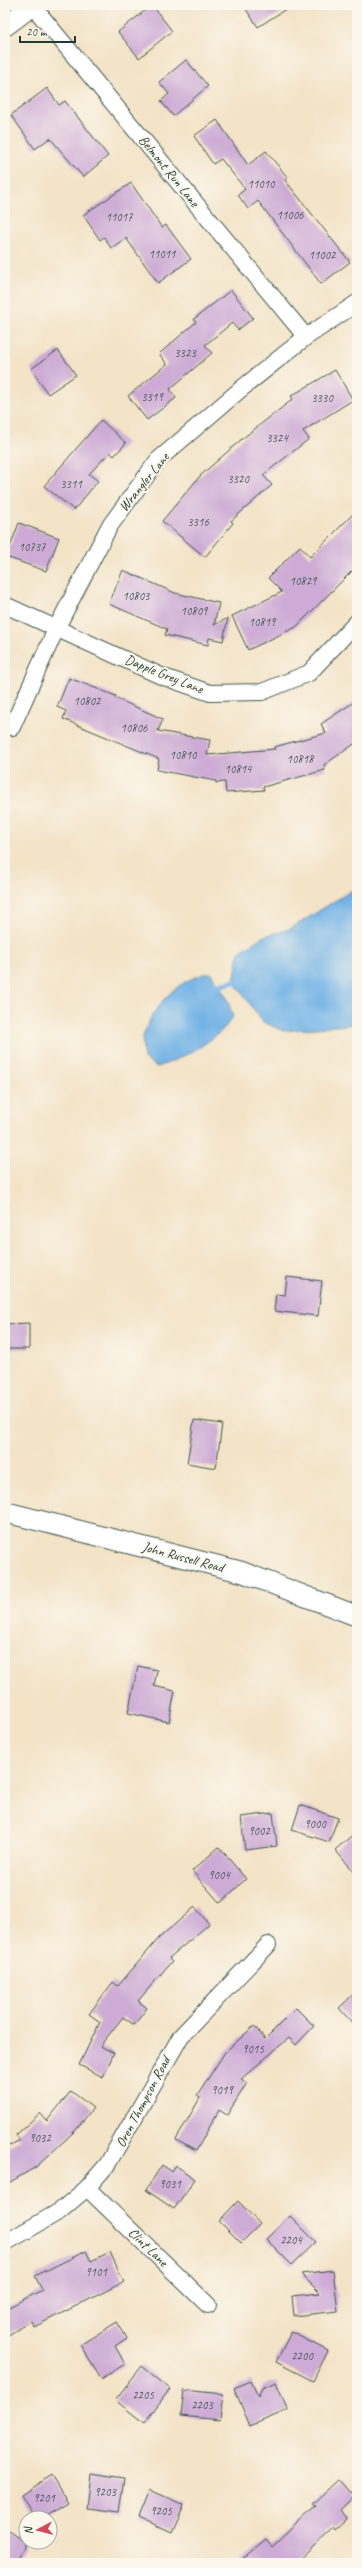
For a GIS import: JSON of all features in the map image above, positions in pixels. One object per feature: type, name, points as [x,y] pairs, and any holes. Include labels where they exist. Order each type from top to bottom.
[{"type":"street","points":[[5,26],[33,5]]},
{"type":"street","name":"Belmont Run Lane","points":[[33,5],[306,337]]},
{"type":"street","name":"Wrangler Lane","points":[[12,727],[57,627],[109,526],[158,460],[241,389],[306,337],[357,303]]},
{"type":"street","name":"Dapple Grey Lane","points":[[5,605],[57,627],[161,676],[210,693],[262,692],[309,672],[357,622]]},
{"type":"street","name":"John Russell Road","points":[[5,1512],[242,1572],[357,1616]]},
{"type":"street","name":"Oren Thompson Road","points":[[5,2244],[60,2211],[87,2188],[117,2151],[181,2036],[268,1945]]},
{"type":"street","name":"Clint Lane","points":[[87,2188],[208,2305]]},
{"type":"water","points":[[357,887],[357,1024],[284,1031],[263,1022],[234,982],[239,952],[264,936],[290,929]]},
{"type":"water","points":[[211,973],[227,998],[233,1017],[227,1025],[199,1048],[166,1064],[157,1067],[144,1059],[143,1037],[153,1014],[160,1004],[168,995],[188,980]]},
{"type":"building","points":[[152,5],[172,31],[139,58],[118,32]]},
{"type":"building","points":[[243,5],[292,5],[258,27]]},
{"type":"building","points":[[186,60],[208,86],[173,116],[161,101],[169,94],[159,82]]},
{"type":"building","points":[[47,88],[59,105],[65,101],[108,156],[83,177],[50,138],[35,149],[11,115]]},
{"type":"building","points":[[217,120],[248,165],[266,151],[288,178],[285,180],[350,262],[321,284],[258,201],[248,209],[238,195],[245,189],[221,159],[213,164],[194,136]]},
{"type":"building","points":[[131,183],[162,228],[166,225],[191,259],[158,283],[126,238],[111,248],[104,237],[100,240],[83,215]]},
{"type":"building","points":[[231,290],[253,318],[238,330],[232,323],[205,345],[212,353],[170,389],[176,398],[147,420],[128,396],[167,364],[159,354],[196,322],[194,319]]},
{"type":"building","points":[[58,350],[76,375],[48,394],[31,369]]},
{"type":"building","points":[[335,370],[353,400],[303,431],[309,439],[263,475],[272,485],[231,521],[233,523],[205,557],[162,521],[200,476],[243,438],[293,399],[291,396]]},
{"type":"building","points":[[101,420],[126,443],[114,456],[110,452],[89,474],[98,481],[74,510],[44,486]]},
{"type":"building","points":[[357,510],[357,566],[296,627],[248,650],[232,616],[282,592],[268,578],[300,546],[310,557]]},
{"type":"building","points":[[19,523],[59,538],[46,571],[6,557]]},
{"type":"building","points":[[123,570],[175,593],[219,603],[214,625],[228,618],[223,641],[209,638],[208,645],[165,635],[167,629],[109,604]]},
{"type":"building","points":[[69,678],[116,696],[115,698],[163,719],[158,731],[210,740],[207,755],[275,749],[274,747],[326,733],[321,724],[357,700],[357,742],[324,765],[325,770],[263,787],[264,790],[226,793],[225,782],[216,783],[216,781],[157,770],[159,759],[63,719],[66,711],[57,707]]},
{"type":"building","points":[[287,1277],[322,1281],[318,1316],[274,1311],[276,1294],[285,1295]]},
{"type":"building","points":[[29,1323],[29,1349],[5,1349],[5,1324]]},
{"type":"building","points":[[194,1420],[222,1424],[216,1468],[187,1463]]},
{"type":"building","points":[[138,1666],[157,1670],[154,1686],[175,1691],[169,1722],[128,1713]]},
{"type":"building","points":[[300,1805],[338,1818],[329,1842],[292,1830]]},
{"type":"building","points":[[273,1813],[277,1846],[245,1850],[241,1817]]},
{"type":"building","points":[[357,1831],[357,1875],[335,1850]]},
{"type":"building","points":[[219,1847],[246,1879],[220,1903],[192,1871]]},
{"type":"building","points":[[195,1907],[209,1924],[169,1958],[172,1961],[138,2001],[147,2008],[134,2025],[123,2017],[100,2046],[114,2053],[103,2077],[79,2065],[100,2022],[89,2014],[113,1982],[118,1986],[160,1937]]},
{"type":"building","points":[[357,1991],[357,2028],[339,2008]]},
{"type":"building","points":[[296,2008],[314,2026],[296,2045],[289,2038],[241,2079],[247,2083],[227,2115],[219,2110],[196,2151],[176,2140],[200,2098],[197,2096],[225,2052],[254,2026],[265,2039]]},
{"type":"building","points":[[71,2091],[93,2108],[76,2130],[36,2167],[5,2185],[5,2148],[20,2140],[16,2135],[40,2113],[47,2121]]},
{"type":"building","points":[[162,2165],[171,2171],[175,2165],[195,2179],[174,2209],[146,2190]]},
{"type":"building","points":[[238,2201],[260,2224],[241,2243],[219,2221]]},
{"type":"building","points":[[290,2216],[316,2242],[292,2265],[266,2239]]},
{"type":"building","points":[[86,2251],[91,2261],[110,2252],[124,2282],[34,2327],[31,2321],[5,2337],[5,2309],[42,2290],[35,2276]]},
{"type":"building","points":[[333,2270],[338,2311],[294,2316],[292,2296],[320,2293],[301,2274]]},
{"type":"building","points":[[117,2322],[127,2338],[115,2346],[125,2364],[101,2379],[80,2345]]},
{"type":"building","points":[[291,2332],[328,2351],[313,2381],[276,2362]]},
{"type":"building","points":[[142,2366],[170,2389],[144,2423],[115,2400]]},
{"type":"building","points":[[251,2381],[258,2396],[262,2388],[276,2382],[288,2410],[250,2426],[234,2388]]},
{"type":"building","points":[[184,2390],[223,2394],[220,2420],[181,2416]]},
{"type":"building","points":[[91,2473],[124,2478],[119,2513],[87,2509]]},
{"type":"building","points":[[51,2475],[68,2502],[55,2510],[30,2510],[21,2495]]},
{"type":"building","points":[[339,2479],[354,2496],[340,2510],[348,2519],[336,2530],[334,2527],[296,2563],[238,2563],[266,2540],[272,2547],[315,2506],[312,2504]]},
{"type":"building","points":[[150,2490],[184,2505],[172,2532],[139,2517]]},
{"type":"building","points":[[5,2529],[18,2537],[18,2550],[24,2550],[15,2563],[5,2563]]},
{"type":"waterway","points":[[216,990],[221,985],[240,980]]}]
